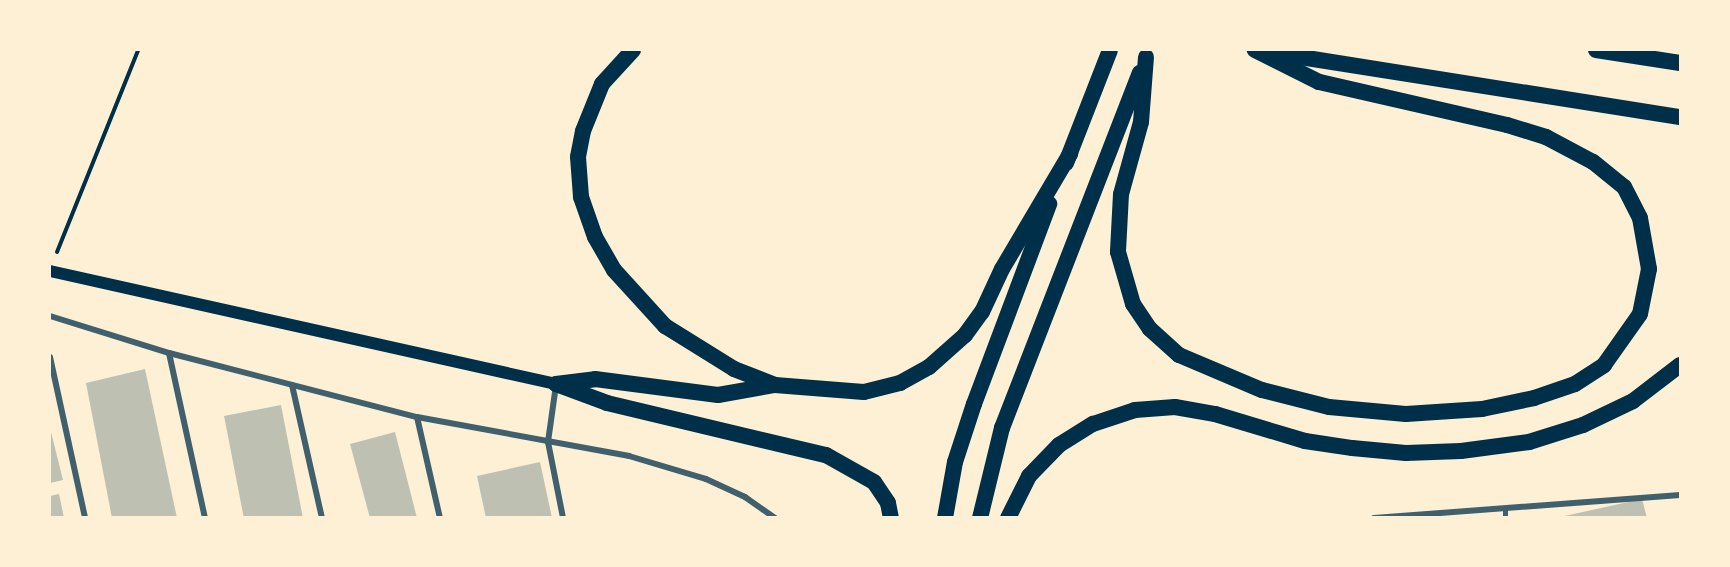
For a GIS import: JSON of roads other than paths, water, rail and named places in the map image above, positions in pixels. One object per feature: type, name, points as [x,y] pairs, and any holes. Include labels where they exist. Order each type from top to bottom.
[{"type":"highway","points":[[633,50],[602,84],[583,131],[578,157],[581,198],[595,237],[614,270],[665,326],[734,369],[775,385]]},
{"type":"highway","points":[[945,518],[955,462],[974,404],[1011,300],[1110,50]]},
{"type":"highway","points":[[1148,53],[1141,122],[1121,194],[1118,252],[1132,304],[1150,329],[1179,355],[1262,390],[1329,406],[1406,414],[1482,409],[1534,398],[1575,384],[1604,365],[1640,314],[1648,269],[1642,226],[1624,187],[1593,162],[1546,137],[1507,125],[1319,82],[1254,50]]},
{"type":"highway","points":[[1254,50],[1680,117]]},
{"type":"highway","points":[[1596,50],[1680,63]]},
{"type":"highway","points":[[980,518],[1002,428],[1148,53]]},
{"type":"highway","points":[[556,384],[595,379],[718,395],[775,385],[864,392],[900,382],[929,368],[965,335],[982,312],[1002,269],[1070,154]]},
{"type":"highway","points":[[1008,518],[1029,476],[1059,446],[1093,424],[1135,410],[1175,407],[1215,414],[1305,441],[1352,448],[1406,453],[1461,451],[1529,441],[1583,425],[1634,401],[1680,365]]},
{"type":"highway","points":[[556,384],[607,403],[826,455],[874,483],[888,503],[891,518]]},
{"type":"main road","points":[[52,265],[556,384]]},
{"type":"street","points":[[50,316],[169,352],[417,417],[629,456],[706,479],[745,497],[775,518]]},
{"type":"street","points":[[169,352],[205,518]]},
{"type":"street","points":[[50,357],[85,518]]},
{"type":"street","points":[[556,384],[548,442],[563,518]]},
{"type":"street","points":[[292,385],[322,518]]},
{"type":"street","points":[[417,417],[440,518]]},
{"type":"street","points":[[1374,518],[1444,515],[1680,495]]},
{"type":"lane","points":[[1505,509],[1505,518]]}]
